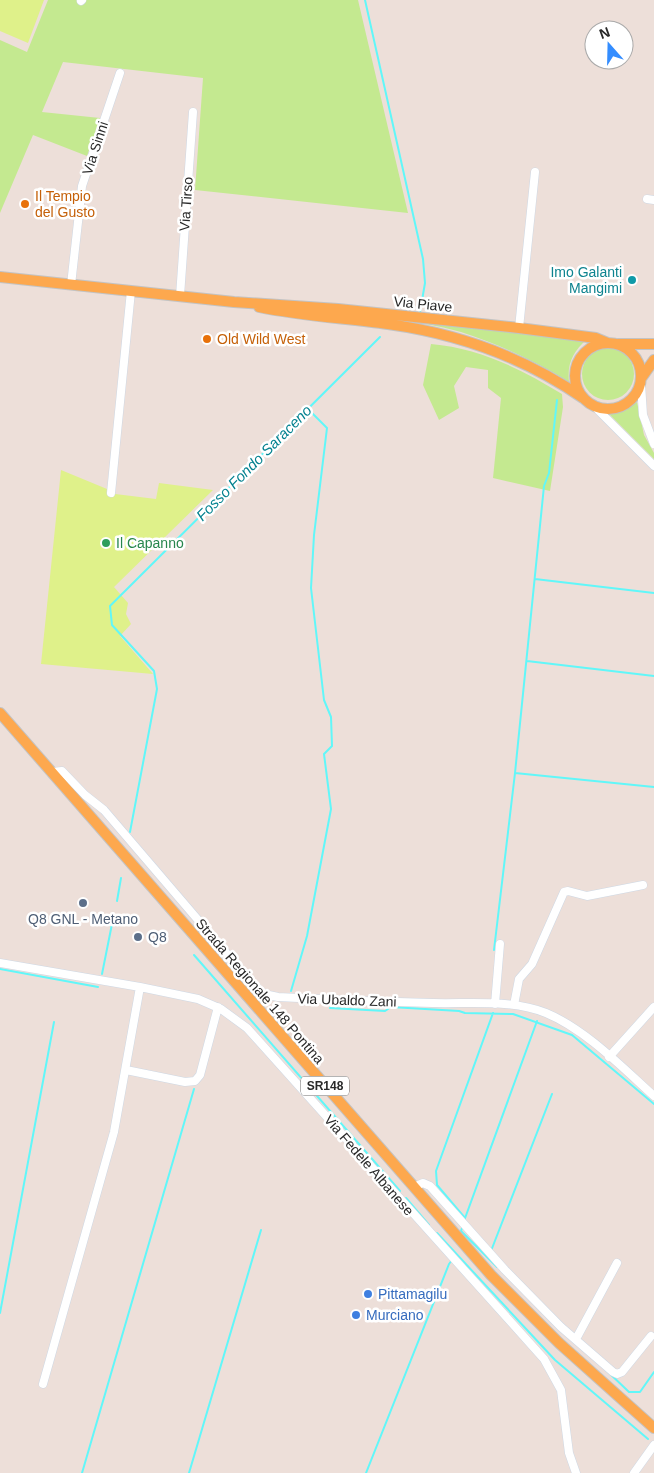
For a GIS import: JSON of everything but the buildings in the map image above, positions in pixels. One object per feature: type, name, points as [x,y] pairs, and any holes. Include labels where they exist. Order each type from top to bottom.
[{"type":"main road","name":"Via Piave","points":[[0,277],[234,302],[300,305],[520,328],[596,338],[612,343],[654,344]]},
{"type":"main road","name":"Via Piave","points":[[234,302],[272,310],[396,326],[452,337],[519,360],[545,373],[584,398]]},
{"type":"main road","points":[[641,380],[641,368],[632,353],[612,343],[597,345],[588,350],[576,368],[575,378],[584,398],[593,405],[612,409],[630,401],[654,360]]},
{"type":"main road","name":"Strada Regionale 148 Pontina","points":[[0,713],[491,1275],[543,1328],[654,1428]]},
{"type":"street","name":"Via Sinni","points":[[71,284],[82,186],[120,72]]},
{"type":"street","name":"Via Tirso","points":[[180,296],[193,112]]},
{"type":"street","points":[[520,328],[535,172]]},
{"type":"street","points":[[111,493],[131,291]]},
{"type":"street","points":[[641,380],[643,415],[654,444]]},
{"type":"street","points":[[593,405],[654,466]]},
{"type":"street","name":"Via Ubaldo Zani","points":[[52,772],[62,771],[85,795],[104,810],[252,983],[264,994],[278,997],[495,1004],[534,1009],[554,1016],[609,1057],[654,1096]]},
{"type":"street","points":[[514,1006],[519,979],[532,964],[564,892],[568,891],[587,896],[643,885]]},
{"type":"street","points":[[495,1004],[500,944]]},
{"type":"street","name":"Via Fedele Albanese","points":[[0,962],[201,1000],[218,1007],[240,1022],[263,1044],[453,1259],[528,1340],[555,1375],[564,1400],[569,1453],[576,1473]]},
{"type":"street","points":[[43,1384],[106,1167],[126,1070],[140,987]]},
{"type":"street","points":[[126,1070],[185,1082],[197,1080],[218,1007]]},
{"type":"street","points":[[609,1057],[654,1007]]},
{"type":"street","points":[[414,1187],[423,1184],[430,1186],[490,1253],[576,1339],[617,1374],[624,1370],[651,1336]]},
{"type":"street","points":[[576,1339],[617,1263]]},
{"type":"street","points":[[634,1473],[654,1445]]},
{"type":"green space","points":[[0,0],[44,0],[28,43],[0,31]]},
{"type":"green space","points":[[48,0],[358,0],[408,213],[195,190],[203,78],[63,62],[42,112],[100,118],[87,156],[33,135],[0,213],[0,40],[27,52]]},
{"type":"green space","points":[[400,320],[587,339],[572,358],[569,369],[569,382],[543,367],[489,342],[461,332]]},
{"type":"green space","points":[[431,344],[466,350],[499,361],[531,376],[562,394],[563,407],[550,491],[493,478],[501,398],[488,388],[488,370],[466,367],[454,386],[459,408],[439,420],[423,385]]},
{"type":"green space","points":[[603,348],[613,348],[627,355],[634,369],[634,379],[627,393],[613,400],[603,400],[593,396],[586,389],[582,379],[582,369],[586,359],[593,352]]},
{"type":"green space","points":[[637,402],[644,435],[654,453],[654,459],[609,414],[624,411]]},
{"type":"green space","name":"Il Capanno","points":[[61,470],[107,489],[107,493],[156,499],[159,483],[213,490],[114,587],[128,603],[126,614],[131,624],[120,636],[153,674],[41,664]]},
{"type":"waterway","name":"Fosso Fondo Saraceno","points":[[365,0],[423,259],[425,283],[420,312]]},
{"type":"waterway","name":"Fosso Fondo Saraceno","points":[[130,832],[157,689],[154,671],[112,625],[110,606],[380,337]]},
{"type":"waterway","points":[[494,950],[515,773],[544,486],[549,473],[557,400]]},
{"type":"waterway","points":[[291,991],[307,936],[331,809],[324,754],[332,746],[331,717],[324,700],[311,588],[314,535],[327,428],[308,409]]},
{"type":"waterway","points":[[535,579],[654,593]]},
{"type":"waterway","points":[[527,661],[654,676]]},
{"type":"waterway","points":[[515,773],[654,787]]},
{"type":"waterway","name":"Fosso Fondo Saraceno","points":[[117,901],[121,878]]},
{"type":"waterway","name":"Fosso Fondo Saraceno","points":[[102,974],[112,924]]},
{"type":"waterway","points":[[194,955],[400,1191]]},
{"type":"waterway","points":[[0,969],[98,987]]},
{"type":"waterway","points":[[330,1008],[385,1011],[391,1007],[459,1011],[465,1013],[513,1014],[572,1035],[654,1104]]},
{"type":"waterway","points":[[465,1218],[437,1185],[436,1171],[493,1013]]},
{"type":"waterway","points":[[464,1221],[537,1021]]},
{"type":"waterway","points":[[0,1313],[54,1022]]},
{"type":"waterway","points":[[82,1473],[194,1089]]},
{"type":"waterway","points":[[491,1251],[552,1094]]},
{"type":"waterway","points":[[406,1198],[429,1225]]},
{"type":"waterway","points":[[463,1225],[461,1231],[497,1267]]},
{"type":"waterway","points":[[189,1473],[261,1230]]},
{"type":"waterway","points":[[437,1233],[555,1360],[648,1439]]},
{"type":"waterway","points":[[366,1473],[452,1260]]},
{"type":"waterway","points":[[606,1370],[629,1392],[640,1392],[654,1372]]},
{"type":"place","name":"Il Tempio del Gusto","points":[[25,204]]},
{"type":"place","name":"Imo Galanti Mangimi","points":[[632,280]]},
{"type":"place","name":"Old Wild West","points":[[207,339]]},
{"type":"place","name":"Il Capanno","points":[[106,543]]},
{"type":"place","name":"Q8 GNL - Metano","points":[[83,903]]},
{"type":"place","name":"Q8","points":[[138,937]]},
{"type":"place","name":"Pittamagilu","points":[[368,1294]]},
{"type":"place","name":"Murciano","points":[[356,1315]]}]
